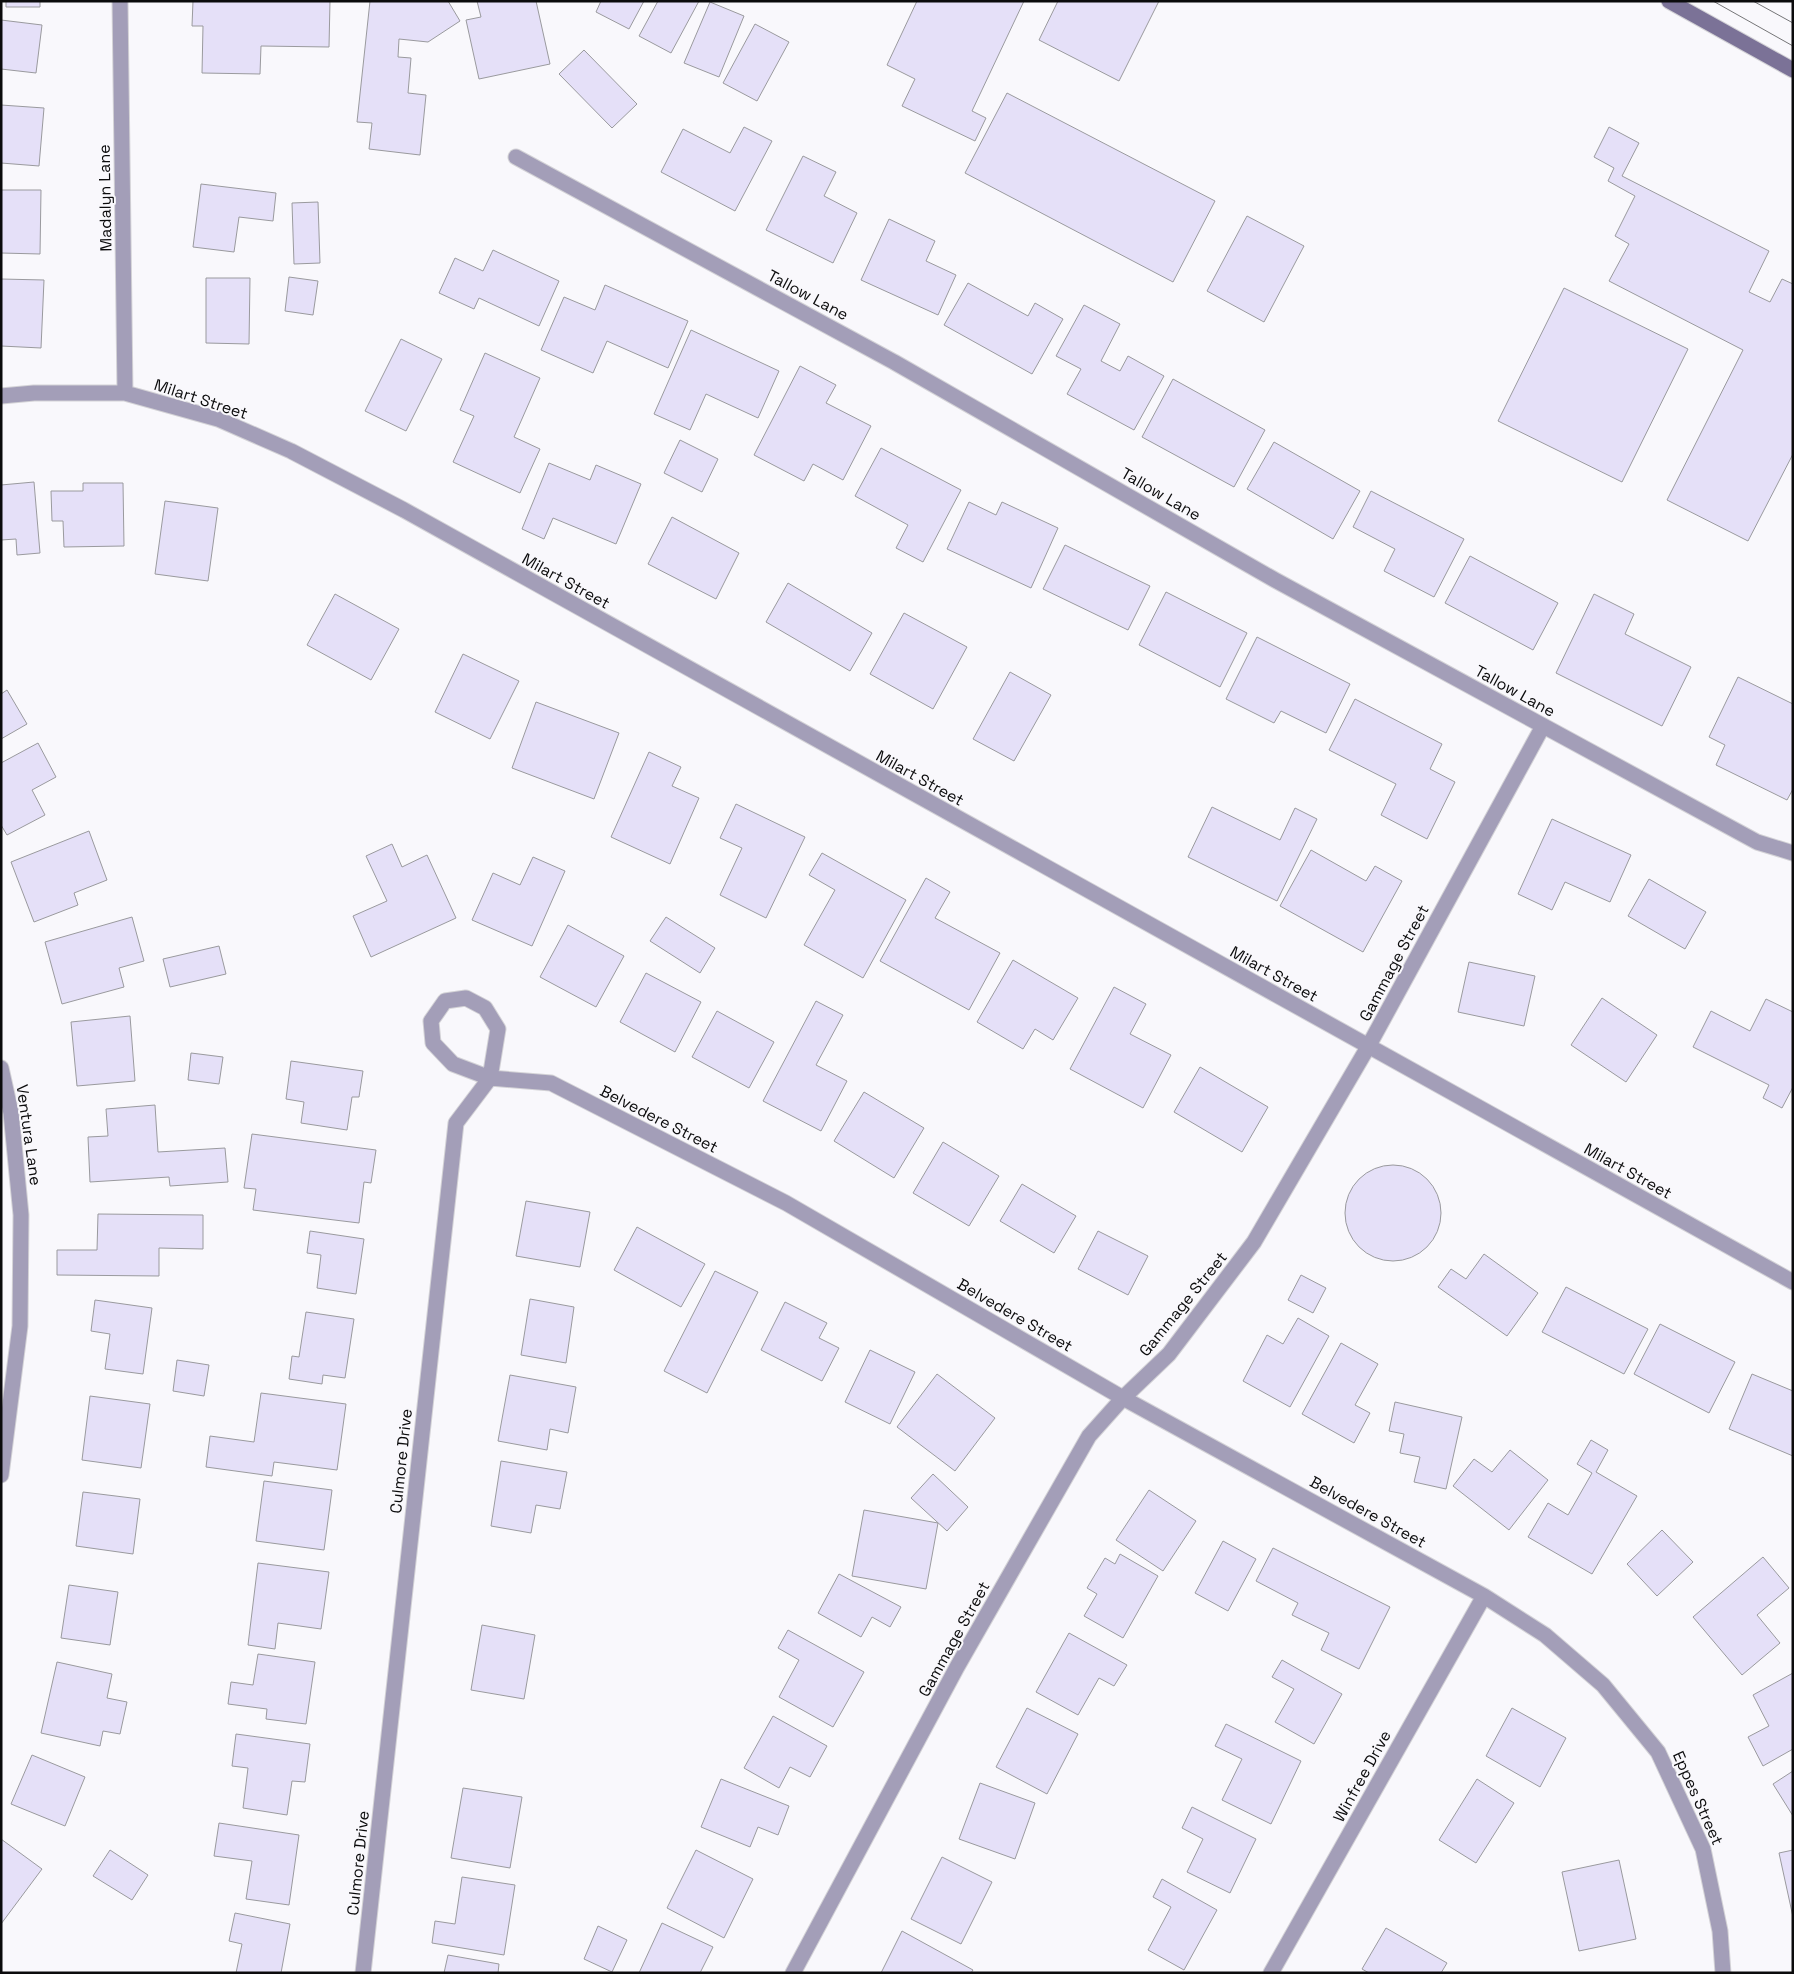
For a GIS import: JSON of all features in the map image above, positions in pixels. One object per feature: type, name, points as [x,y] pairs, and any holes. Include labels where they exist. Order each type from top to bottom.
[{"type":"main road","points":[[1669,1],[1793,70]]},
{"type":"street","name":"Madalyn Lane","points":[[120,1],[125,393]]},
{"type":"street","name":"Tallow Lane","points":[[516,157],[894,362],[1275,580],[1757,842],[1793,853]]},
{"type":"street","name":"Milart Street","points":[[1,396],[34,392],[125,393],[218,419],[291,451],[412,515],[1793,1282]]},
{"type":"street","name":"Gammage Street","points":[[793,1973],[957,1667],[1089,1436],[1123,1398],[1169,1354],[1254,1242],[1368,1047],[1543,726]]},
{"type":"street","points":[[466,998],[485,1008],[498,1029],[490,1078],[453,1064],[433,1043],[431,1021],[445,1001],[466,998]]},
{"type":"street","name":"Ventura Lane","points":[[1,1068],[11,1113],[21,1215],[20,1326],[1,1475]]},
{"type":"street","name":"Belvedere Street","points":[[490,1078],[551,1083],[786,1203],[1123,1398],[1484,1596],[1545,1635],[1603,1685]]},
{"type":"street","name":"Culmore Drive","points":[[363,1973],[456,1123],[490,1078]]},
{"type":"street","name":"Winfree Drive","points":[[1271,1973],[1484,1596]]},
{"type":"street","name":"Eppes Street","points":[[1603,1685],[1658,1752],[1703,1848],[1720,1931],[1723,1973]]},
{"type":"building","points":[[6,1],[40,1],[40,7],[6,7]]},
{"type":"building","points":[[193,1],[330,1],[329,47],[261,46],[260,74],[202,73],[203,26],[192,26]]},
{"type":"building","points":[[370,1],[448,1],[460,21],[428,42],[399,39],[398,57],[411,58],[408,93],[426,95],[420,155],[369,149],[372,123],[357,122]]},
{"type":"building","points":[[477,1],[536,1],[550,64],[479,79],[466,20],[481,17]]},
{"type":"building","points":[[601,1],[644,1],[629,29],[596,12]]},
{"type":"building","points":[[658,1],[699,1],[671,53],[639,36]]},
{"type":"building","points":[[917,1],[1024,1],[972,111],[986,118],[975,141],[902,106],[915,79],[887,65]]},
{"type":"building","points":[[1058,1],[1159,1],[1119,81],[1039,40]]},
{"type":"building","points":[[710,2],[744,16],[719,77],[684,63]]},
{"type":"building","points":[[1,20],[42,25],[36,73],[1,69]]},
{"type":"building","points":[[755,24],[789,42],[757,101],[723,83]]},
{"type":"building","points":[[584,50],[637,104],[612,128],[559,74]]},
{"type":"building","points":[[1007,93],[1215,201],[1173,282],[965,173]]},
{"type":"building","points":[[1,105],[44,108],[39,166],[1,163]]},
{"type":"building","points":[[744,127],[772,141],[735,211],[661,172],[683,129],[730,153]]},
{"type":"building","points":[[1609,127],[1639,143],[1622,176],[1769,251],[1749,292],[1770,302],[1782,279],[1793,284],[1793,454],[1748,541],[1667,500],[1743,350],[1609,281],[1629,244],[1615,236],[1635,196],[1608,181],[1614,168],[1594,157]]},
{"type":"building","points":[[803,156],[836,172],[824,196],[857,213],[833,263],[766,230]]},
{"type":"building","points":[[201,184],[276,193],[273,221],[239,217],[234,252],[193,247]]},
{"type":"building","points":[[1,190],[41,190],[40,254],[1,253]]},
{"type":"building","points":[[318,202],[320,263],[294,264],[292,203]]},
{"type":"building","points":[[1247,216],[1304,246],[1264,322],[1207,291]]},
{"type":"building","points":[[889,219],[935,241],[926,261],[956,275],[938,315],[861,280]]},
{"type":"building","points":[[493,250],[559,281],[539,326],[479,298],[474,309],[439,293],[455,258],[483,271]]},
{"type":"building","points":[[289,277],[318,281],[313,315],[285,311]]},
{"type":"building","points":[[206,278],[250,278],[249,344],[206,343]]},
{"type":"building","points":[[1,279],[44,280],[41,348],[1,346]]},
{"type":"building","points":[[968,283],[1028,316],[1035,303],[1063,319],[1032,374],[944,325]]},
{"type":"building","points":[[605,285],[688,321],[668,368],[607,341],[593,373],[541,350],[564,297],[595,310]]},
{"type":"building","points":[[1564,288],[1688,349],[1622,482],[1498,421]]},
{"type":"building","points":[[1084,305],[1120,324],[1101,361],[1120,371],[1128,356],[1164,376],[1134,430],[1067,394],[1081,369],[1056,356]]},
{"type":"building","points":[[691,330],[779,371],[758,418],[706,394],[690,430],[654,414]]},
{"type":"building","points":[[401,339],[442,359],[406,431],[365,411]]},
{"type":"building","points":[[485,353],[540,378],[514,437],[540,449],[520,493],[453,462],[474,416],[460,410]]},
{"type":"building","points":[[800,366],[836,385],[826,403],[871,426],[843,480],[813,464],[804,481],[754,455]]},
{"type":"building","points":[[1173,379],[1265,430],[1234,487],[1142,437]]},
{"type":"building","points":[[680,440],[718,459],[702,492],[664,473]]},
{"type":"building","points":[[1274,442],[1360,491],[1333,539],[1247,489]]},
{"type":"building","points":[[881,448],[961,490],[923,562],[896,548],[908,525],[855,496]]},
{"type":"building","points":[[549,463],[590,480],[596,465],[641,484],[616,544],[553,518],[544,539],[522,529]]},
{"type":"building","points":[[34,482],[40,553],[17,555],[16,539],[1,540],[1,485]]},
{"type":"building","points":[[83,483],[123,483],[124,546],[64,547],[63,521],[52,521],[51,491],[83,491]]},
{"type":"building","points":[[1371,491],[1464,539],[1434,597],[1384,571],[1395,549],[1353,527]]},
{"type":"building","points":[[165,501],[218,508],[208,581],[155,574]]},
{"type":"building","points":[[969,502],[996,515],[1002,502],[1058,528],[1031,588],[947,549]]},
{"type":"building","points":[[672,517],[739,553],[716,599],[648,564]]},
{"type":"building","points":[[1065,545],[1150,586],[1128,630],[1043,589]]},
{"type":"building","points":[[1470,556],[1558,603],[1533,650],[1445,603]]},
{"type":"building","points":[[788,583],[872,633],[850,671],[766,622]]},
{"type":"building","points":[[1166,592],[1247,633],[1220,687],[1139,645]]},
{"type":"building","points":[[335,594],[399,629],[371,680],[307,645]]},
{"type":"building","points":[[1594,594],[1634,614],[1625,634],[1691,667],[1662,726],[1556,673]]},
{"type":"building","points":[[904,613],[967,647],[933,709],[870,674]]},
{"type":"building","points":[[1257,637],[1350,684],[1326,733],[1281,711],[1274,723],[1226,699]]},
{"type":"building","points":[[463,654],[519,681],[490,739],[435,712]]},
{"type":"building","points":[[1010,672],[1051,695],[1014,761],[973,739]]},
{"type":"building","points":[[1738,677],[1793,704],[1793,789],[1787,800],[1716,765],[1725,745],[1709,737]]},
{"type":"building","points":[[7,690],[27,724],[1,739],[1,694]]},
{"type":"building","points":[[1355,699],[1442,744],[1430,769],[1455,782],[1427,839],[1381,815],[1396,784],[1329,750]]},
{"type":"building","points":[[536,702],[619,733],[594,799],[512,768]]},
{"type":"building","points":[[38,743],[56,777],[32,790],[45,815],[7,835],[1,825],[1,763]]},
{"type":"building","points":[[649,752],[681,767],[672,786],[699,798],[670,864],[611,837]]},
{"type":"building","points":[[736,804],[805,837],[766,918],[720,895],[742,848],[720,838]]},
{"type":"building","points":[[1212,807],[1280,840],[1295,808],[1317,819],[1277,901],[1188,857]]},
{"type":"building","points":[[1552,819],[1631,855],[1610,902],[1565,882],[1552,910],[1518,894]]},
{"type":"building","points":[[89,831],[107,880],[74,893],[78,905],[34,922],[11,862]]},
{"type":"building","points":[[392,844],[402,867],[427,855],[456,918],[371,957],[353,916],[387,901],[366,856]]},
{"type":"building","points":[[1311,850],[1366,881],[1375,866],[1402,881],[1363,952],[1280,906]]},
{"type":"building","points":[[822,853],[906,900],[863,978],[804,945],[835,890],[809,875]]},
{"type":"building","points":[[533,857],[565,871],[532,946],[472,920],[493,873],[520,885]]},
{"type":"building","points":[[926,878],[950,892],[935,918],[1000,953],[969,1010],[880,961]]},
{"type":"building","points":[[1649,879],[1706,912],[1685,949],[1628,916]]},
{"type":"building","points":[[132,917],[144,961],[119,968],[124,987],[62,1004],[45,942]]},
{"type":"building","points":[[666,917],[715,948],[700,973],[650,941]]},
{"type":"building","points":[[568,925],[624,956],[596,1007],[540,977]]},
{"type":"building","points":[[219,946],[226,974],[170,987],[163,959]]},
{"type":"building","points":[[1013,960],[1078,998],[1053,1040],[1035,1029],[1023,1049],[977,1022]]},
{"type":"building","points":[[1469,962],[1535,976],[1524,1026],[1458,1012]]},
{"type":"building","points":[[646,973],[701,1002],[675,1052],[620,1022]]},
{"type":"building","points":[[1114,987],[1146,1004],[1130,1034],[1171,1055],[1143,1108],[1070,1069]]},
{"type":"building","points":[[1602,998],[1657,1035],[1626,1082],[1571,1045]]},
{"type":"building","points":[[1766,999],[1793,1012],[1793,1087],[1782,1108],[1763,1098],[1769,1085],[1693,1047],[1711,1011],[1750,1031]]},
{"type":"building","points":[[816,1001],[843,1015],[816,1065],[847,1081],[821,1131],[763,1101]]},
{"type":"building","points":[[717,1011],[774,1042],[749,1088],[692,1057]]},
{"type":"building","points":[[130,1016],[135,1081],[77,1086],[71,1022]]},
{"type":"building","points":[[191,1053],[223,1057],[219,1084],[188,1080]]},
{"type":"building","points":[[291,1061],[363,1071],[359,1097],[352,1097],[347,1130],[301,1123],[304,1102],[286,1099]]},
{"type":"building","points":[[1200,1067],[1268,1107],[1242,1152],[1174,1112]]},
{"type":"building","points":[[864,1092],[924,1128],[894,1178],[834,1141]]},
{"type":"building","points":[[155,1105],[158,1152],[225,1148],[228,1182],[170,1186],[169,1177],[90,1182],[88,1137],[108,1136],[106,1109]]},
{"type":"building","points":[[252,1134],[376,1150],[371,1183],[364,1182],[359,1223],[253,1210],[256,1189],[244,1188]]},
{"type":"building","points":[[943,1142],[999,1176],[969,1226],[913,1193]]},
{"type":"building","points":[[1393,1165],[1411,1169],[1427,1179],[1437,1195],[1441,1213],[1437,1231],[1427,1247],[1411,1257],[1393,1261],[1375,1257],[1359,1247],[1349,1231],[1345,1213],[1349,1195],[1359,1179],[1375,1169]]},
{"type":"building","points":[[1022,1184],[1076,1216],[1054,1253],[1000,1221]]},
{"type":"building","points":[[526,1201],[590,1212],[580,1267],[516,1256]]},
{"type":"building","points":[[98,1214],[203,1215],[203,1249],[159,1248],[159,1276],[57,1275],[57,1250],[97,1250]]},
{"type":"building","points":[[637,1227],[705,1264],[681,1307],[614,1270]]},
{"type":"building","points":[[310,1231],[364,1239],[356,1294],[317,1288],[321,1255],[307,1253]]},
{"type":"building","points":[[1098,1231],[1148,1256],[1128,1295],[1078,1269]]},
{"type":"building","points":[[1484,1254],[1538,1293],[1507,1336],[1438,1287],[1451,1269],[1466,1279]]},
{"type":"building","points":[[715,1271],[758,1292],[707,1393],[664,1371]]},
{"type":"building","points":[[1301,1275],[1326,1288],[1313,1313],[1288,1300]]},
{"type":"building","points":[[1566,1287],[1648,1329],[1624,1374],[1542,1332]]},
{"type":"building","points":[[530,1299],[574,1307],[566,1363],[521,1355]]},
{"type":"building","points":[[95,1300],[152,1308],[143,1374],[105,1369],[110,1334],[91,1331]]},
{"type":"building","points":[[785,1302],[827,1323],[819,1338],[839,1348],[822,1381],[761,1350]]},
{"type":"building","points":[[306,1312],[354,1319],[345,1378],[323,1375],[322,1384],[289,1379],[292,1356],[299,1357]]},
{"type":"building","points":[[1298,1318],[1329,1336],[1290,1407],[1243,1381],[1267,1335],[1283,1344]]},
{"type":"building","points":[[1660,1324],[1735,1362],[1709,1413],[1634,1374]]},
{"type":"building","points":[[1341,1343],[1378,1364],[1355,1405],[1370,1413],[1354,1443],[1302,1414]]},
{"type":"building","points":[[870,1350],[915,1372],[890,1424],[845,1402]]},
{"type":"building","points":[[177,1360],[209,1365],[204,1396],[173,1391]]},
{"type":"building","points":[[937,1374],[995,1418],[955,1471],[897,1427]]},
{"type":"building","points":[[1752,1374],[1793,1391],[1793,1456],[1729,1429]]},
{"type":"building","points":[[510,1375],[576,1387],[568,1433],[550,1429],[547,1450],[498,1441]]},
{"type":"building","points":[[261,1393],[346,1404],[337,1470],[274,1462],[272,1476],[206,1467],[210,1436],[254,1442]]},
{"type":"building","points":[[90,1396],[150,1404],[141,1468],[82,1460]]},
{"type":"building","points":[[1395,1402],[1462,1417],[1446,1489],[1414,1482],[1420,1457],[1400,1453],[1404,1434],[1389,1431]]},
{"type":"building","points":[[1591,1440],[1608,1450],[1596,1472],[1637,1496],[1592,1574],[1528,1537],[1548,1503],[1568,1515],[1592,1473],[1577,1464]]},
{"type":"building","points":[[1510,1450],[1548,1480],[1509,1530],[1453,1486],[1474,1459],[1492,1472]]},
{"type":"building","points":[[501,1461],[567,1472],[560,1509],[536,1505],[531,1533],[491,1526]]},
{"type":"building","points":[[933,1474],[968,1507],[947,1531],[911,1498]]},
{"type":"building","points":[[264,1481],[332,1490],[324,1550],[256,1541]]},
{"type":"building","points":[[1149,1490],[1196,1521],[1163,1571],[1116,1540]]},
{"type":"building","points":[[83,1492],[140,1499],[133,1554],[76,1546]]},
{"type":"building","points":[[864,1510],[938,1523],[926,1589],[852,1576]]},
{"type":"building","points":[[1662,1530],[1693,1562],[1657,1596],[1627,1564]]},
{"type":"building","points":[[1223,1541],[1256,1559],[1228,1611],[1195,1593]]},
{"type":"building","points":[[1273,1548],[1390,1607],[1359,1669],[1321,1650],[1329,1633],[1292,1615],[1298,1603],[1256,1581]]},
{"type":"building","points":[[1120,1554],[1158,1576],[1123,1638],[1084,1616],[1097,1594],[1087,1588],[1105,1558],[1115,1564]]},
{"type":"building","points":[[1763,1557],[1789,1588],[1757,1615],[1780,1643],[1742,1675],[1693,1617]]},
{"type":"building","points":[[258,1563],[329,1572],[321,1629],[278,1623],[275,1649],[248,1645]]},
{"type":"building","points":[[839,1574],[901,1607],[890,1627],[872,1617],[861,1637],[818,1613]]},
{"type":"building","points":[[69,1585],[118,1592],[110,1645],[61,1638]]},
{"type":"building","points":[[482,1625],[535,1635],[524,1699],[471,1690]]},
{"type":"building","points":[[788,1630],[864,1672],[833,1727],[779,1697],[799,1660],[778,1648]]},
{"type":"building","points":[[1069,1633],[1127,1665],[1114,1686],[1099,1678],[1078,1715],[1036,1692]]},
{"type":"building","points":[[258,1654],[315,1662],[306,1724],[266,1719],[267,1709],[228,1704],[231,1682],[253,1685]]},
{"type":"building","points":[[1282,1660],[1342,1694],[1314,1744],[1275,1722],[1294,1689],[1272,1677]]},
{"type":"building","points":[[57,1662],[112,1674],[107,1698],[127,1702],[120,1734],[103,1731],[100,1746],[41,1733]]},
{"type":"building","points":[[1793,1673],[1793,1749],[1763,1766],[1748,1737],[1769,1726],[1753,1695]]},
{"type":"building","points":[[1027,1708],[1078,1734],[1047,1794],[996,1767]]},
{"type":"building","points":[[1512,1708],[1566,1738],[1540,1787],[1486,1756]]},
{"type":"building","points":[[773,1716],[827,1746],[810,1777],[790,1767],[779,1788],[744,1768]]},
{"type":"building","points":[[1226,1724],[1301,1761],[1271,1824],[1222,1800],[1242,1759],[1215,1746]]},
{"type":"building","points":[[236,1734],[310,1744],[305,1782],[292,1781],[287,1815],[243,1808],[248,1768],[232,1766]]},
{"type":"building","points":[[32,1755],[85,1777],[65,1826],[11,1804]]},
{"type":"building","points":[[1793,1771],[1793,1816],[1773,1784]]},
{"type":"building","points":[[721,1779],[789,1806],[778,1835],[758,1827],[750,1847],[701,1827]]},
{"type":"building","points":[[1477,1779],[1514,1803],[1476,1863],[1439,1840]]},
{"type":"building","points":[[980,1783],[1035,1803],[1015,1859],[959,1839]]},
{"type":"building","points":[[463,1788],[522,1797],[510,1868],[451,1858]]},
{"type":"building","points":[[1192,1807],[1256,1839],[1230,1893],[1187,1872],[1203,1839],[1182,1828]]},
{"type":"building","points":[[219,1823],[299,1835],[289,1905],[246,1899],[252,1861],[214,1856]]},
{"type":"building","points":[[1,1839],[42,1869],[1,1924]]},
{"type":"building","points":[[110,1850],[148,1875],[132,1900],[93,1876]]},
{"type":"building","points":[[696,1850],[753,1879],[724,1938],[667,1908]]},
{"type":"building","points":[[1793,1850],[1793,1917],[1779,1853]]},
{"type":"building","points":[[942,1857],[992,1882],[961,1944],[911,1919]]},
{"type":"building","points":[[1619,1860],[1636,1939],[1579,1951],[1562,1872]]},
{"type":"building","points":[[462,1877],[515,1885],[504,1955],[432,1943],[435,1921],[455,1924]]},
{"type":"building","points":[[1162,1879],[1217,1910],[1184,1970],[1148,1950],[1171,1907],[1153,1897]]},
{"type":"building","points":[[235,1913],[290,1924],[281,1973],[236,1973],[242,1944],[229,1941]]},
{"type":"building","points":[[662,1923],[713,1947],[700,1973],[639,1973]]},
{"type":"building","points":[[598,1926],[627,1940],[612,1972],[584,1959]]},
{"type":"building","points":[[1386,1928],[1447,1963],[1441,1973],[1369,1973],[1362,1969]]},
{"type":"building","points":[[902,1931],[973,1970],[971,1973],[881,1973]]},
{"type":"building","points":[[448,1955],[499,1964],[498,1973],[444,1973]]},
{"type":"tram line","points":[[1713,1],[1793,46]]},
{"type":"tram line","points":[[1753,1],[1793,23]]}]
